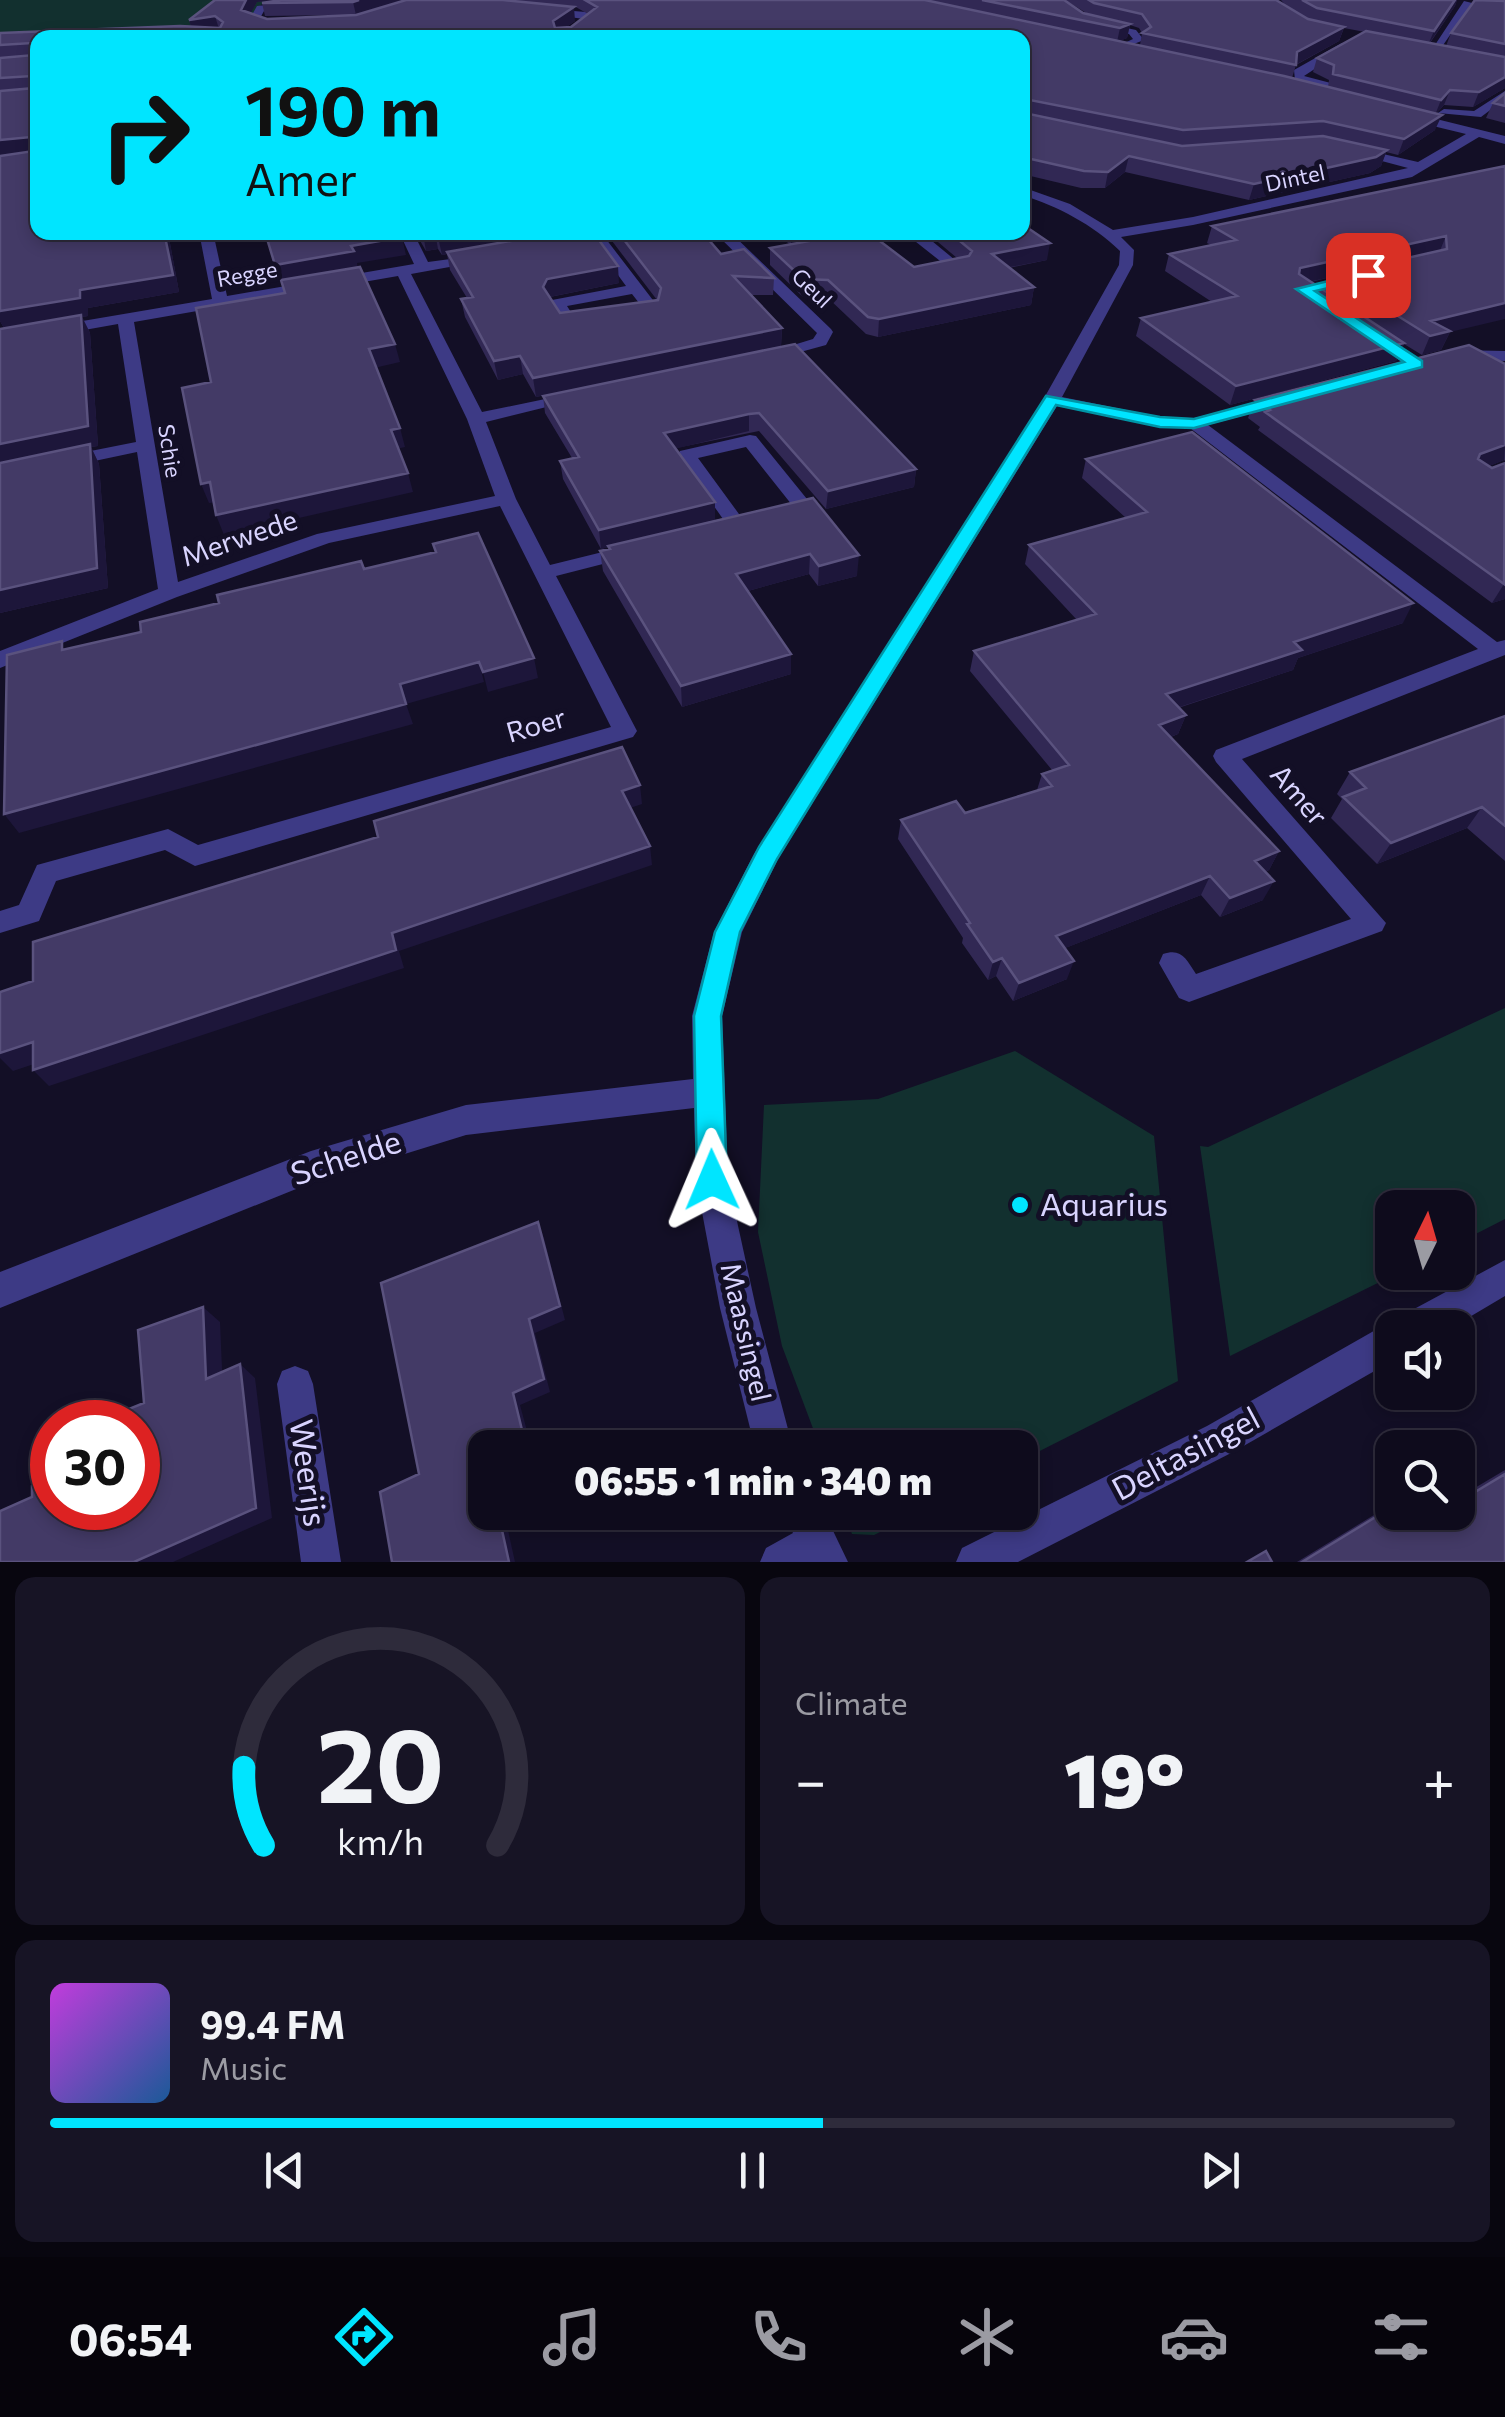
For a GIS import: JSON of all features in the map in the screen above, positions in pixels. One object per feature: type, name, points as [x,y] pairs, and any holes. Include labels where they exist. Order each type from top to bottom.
[{"type":"street","points":[[289,25],[253,22],[260,8],[279,3],[348,0]]},
{"type":"street","points":[[1052,0],[1087,22],[1132,32],[1139,40],[1120,48]]},
{"type":"street","points":[[1452,0],[1480,5]]},
{"type":"street","points":[[1433,52],[1467,3]]},
{"type":"street","points":[[534,10],[586,15],[590,20],[574,30]]},
{"type":"street","points":[[1280,84],[1374,102],[1299,78],[1298,72],[1359,38],[1345,35]]},
{"type":"street","points":[[1100,45],[1138,52]]},
{"type":"street","points":[[1414,49],[1451,56]]},
{"type":"street","points":[[1505,94],[1466,117],[1392,106],[1505,140]]},
{"type":"street","name":"Dintel","points":[[1112,234],[1408,174],[1477,133]]},
{"type":"street","points":[[1340,146],[1420,167]]},
{"type":"street","points":[[1030,194],[1084,216],[1112,234]]},
{"type":"street","name":"Maassingel","points":[[769,1430],[738,1308],[712,1180],[707,1016],[728,932],[767,854],[1052,400],[1126,265],[1127,250],[1112,234]]},
{"type":"street","points":[[208,240],[220,301]]},
{"type":"street","name":"Roer","points":[[0,922],[28,913],[46,873],[168,839],[195,856],[625,731],[506,499],[412,269],[407,240]]},
{"type":"street","points":[[549,246],[581,240]]},
{"type":"street","points":[[599,240],[636,289],[653,312],[572,326],[557,303],[636,289]]},
{"type":"street","name":"Geul","points":[[732,240],[759,259],[825,332],[820,342],[797,352],[744,363]]},
{"type":"street","points":[[852,242],[860,240]]},
{"type":"street","points":[[871,240],[904,268]]},
{"type":"street","points":[[922,240],[959,269],[930,275]]},
{"type":"street","name":"Regge","points":[[0,340],[495,255]]},
{"type":"street","name":"Schie","points":[[125,318],[169,592]]},
{"type":"street","points":[[1352,321],[1408,366],[1460,354],[1505,356]]},
{"type":"street","points":[[1052,400],[1160,422],[1194,424],[1306,394]]},
{"type":"street","points":[[476,419],[587,396]]},
{"type":"street","name":"Amer","points":[[1194,424],[1500,649]]},
{"type":"street","points":[[750,440],[804,508],[727,527],[727,511],[687,455],[750,440]]},
{"type":"street","points":[[0,475],[146,445]]},
{"type":"street","name":"Merwede","points":[[0,660],[169,592],[324,538],[506,499]]},
{"type":"street","points":[[544,573],[660,544]]},
{"type":"street","name":"Amer","points":[[1173,963],[1189,988],[1372,923],[1225,756],[1500,649]]},
{"type":"street","name":"Schelde","points":[[0,1290],[311,1167],[466,1120],[709,1092]]},
{"type":"street","points":[[1447,1310],[1505,1277]]},
{"type":"street","name":"Deltasingel","points":[[976,1562],[1220,1439],[1375,1351]]},
{"type":"street","name":"Weerijs","points":[[295,1384],[321,1562]]},
{"type":"street","points":[[780,1562],[816,1539]]},
{"type":"green space","points":[[0,0],[266,0],[243,24],[192,30],[30,30],[30,37],[0,37]]},
{"type":"green space","points":[[1505,1008],[1505,1219],[1475,1234],[1475,1190],[1375,1190],[1375,1284],[1230,1356],[1200,1146],[1208,1147]]},
{"type":"green space","points":[[1015,1051],[1154,1136],[1178,1381],[1038,1452],[1038,1430],[814,1430],[782,1346],[758,1232],[764,1105],[878,1099]]},
{"type":"green space","points":[[851,1530],[884,1530],[874,1535],[852,1534]]},
{"type":"building","points":[[215,0],[246,0],[241,10],[267,19],[356,15],[406,0],[503,0],[574,7],[553,21],[555,28],[571,27],[597,7],[585,0],[925,0],[1284,76],[1442,115],[1404,139],[1323,121],[1183,130],[1030,100],[1030,30],[77,30],[220,28],[223,22],[215,16],[189,20]]},
{"type":"building","points":[[281,0],[359,0],[262,3]]},
{"type":"building","points":[[982,0],[1064,0],[1083,13],[1130,24],[1120,28]]},
{"type":"building","points":[[1089,0],[1276,0],[1308,19],[1344,27],[1297,52],[1296,65],[1142,33],[1151,27],[1142,14]]},
{"type":"building","points":[[1302,0],[1455,0],[1434,31],[1317,8]]},
{"type":"building","points":[[1475,0],[1505,1],[1505,44],[1451,33]]},
{"type":"building","points":[[1366,31],[1505,57],[1505,77],[1479,92],[1450,90],[1441,100],[1333,74],[1334,65],[1317,58]]},
{"type":"building","points":[[30,32],[30,43],[0,45],[0,33]]},
{"type":"building","points":[[30,55],[30,76],[0,78],[0,58]]},
{"type":"building","points":[[30,88],[30,137],[0,140],[0,91]]},
{"type":"building","points":[[1505,93],[1505,106],[1493,103]]},
{"type":"building","points":[[1030,114],[1182,146],[1323,136],[1387,150],[1376,157],[1254,184],[1129,156],[1108,172],[1084,171],[1030,159]]},
{"type":"building","points":[[30,152],[30,240],[166,240],[173,275],[80,290],[80,298],[0,311],[0,156]]},
{"type":"building","points":[[1505,166],[1505,303],[1431,321],[1450,331],[1430,336],[1332,275],[1447,249],[1446,236],[1300,268],[1299,274],[1404,343],[1236,386],[1141,318],[1237,296],[1169,254],[1236,240],[1212,226]]},
{"type":"building","points":[[1030,229],[1050,243],[992,254],[1034,287],[879,319],[868,317],[828,280],[803,279],[770,248],[814,240],[879,240],[914,267],[969,256],[972,251],[959,240],[1030,240]]},
{"type":"building","points":[[267,240],[385,240],[351,246],[354,251],[275,265]]},
{"type":"building","points":[[516,240],[599,240],[618,266],[547,279],[543,287],[560,313],[658,300],[661,288],[624,240],[709,240],[721,254],[744,249],[774,278],[733,276],[782,328],[533,378],[520,356],[494,361],[461,299],[473,297],[447,252]]},
{"type":"building","points":[[360,267],[395,344],[369,349],[400,428],[391,430],[408,473],[216,515],[210,482],[201,484],[182,388],[211,382],[196,308],[285,293],[281,280]]},
{"type":"building","points":[[81,315],[88,426],[0,444],[0,329]]},
{"type":"building","points":[[795,344],[916,469],[828,491],[759,413],[749,414],[664,433],[715,502],[599,530],[560,461],[579,457],[543,396]]},
{"type":"building","points":[[1469,345],[1505,364],[1505,445],[1480,454],[1478,459],[1492,468],[1505,463],[1504,584],[1265,412],[1270,410],[1255,400]]},
{"type":"building","points":[[1192,432],[1413,603],[1294,642],[1302,650],[1166,694],[1186,715],[1159,725],[1279,851],[1255,861],[1274,881],[1230,898],[1210,876],[1056,936],[1074,961],[1019,983],[1002,958],[993,962],[901,820],[956,801],[965,813],[1052,786],[1042,774],[1069,765],[974,651],[1096,614],[1029,545],[1147,512],[1086,459]]},
{"type":"building","points":[[90,444],[97,568],[0,590],[0,463]]},
{"type":"building","points":[[813,498],[859,555],[819,566],[810,554],[736,574],[791,654],[681,686],[600,551]]},
{"type":"building","points":[[478,533],[534,658],[483,672],[479,662],[400,684],[406,704],[4,814],[7,655],[62,641],[62,650],[141,632],[140,622],[219,603],[217,595],[361,561],[364,569],[436,552],[433,544]]},
{"type":"building","points":[[1505,716],[1505,826],[1482,807],[1391,843],[1343,797],[1366,788],[1350,772]]},
{"type":"building","points":[[622,747],[640,785],[622,791],[650,846],[392,933],[396,950],[33,1070],[33,1042],[0,1053],[0,992],[33,981],[33,942],[378,837],[374,821]]},
{"type":"building","points":[[538,1222],[560,1306],[529,1319],[544,1379],[513,1393],[522,1430],[468,1430],[468,1530],[502,1530],[509,1562],[392,1562],[380,1492],[419,1474],[381,1283]]},
{"type":"building","points":[[203,1307],[206,1379],[240,1364],[256,1508],[134,1562],[0,1562],[0,1511],[30,1498],[30,1530],[160,1530],[160,1400],[144,1400],[138,1330]]},
{"type":"building","points":[[1505,1474],[1505,1562],[1302,1562],[1375,1517],[1375,1530],[1475,1530],[1475,1492]]},
{"type":"building","points":[[1266,1551],[1272,1562],[1247,1562]]},
{"type":"place","name":"Aquarius","points":[[1020,1205]]},
{"type":"route","points":[[712,1180],[707,1016],[728,932],[767,854],[1052,400],[1160,422],[1194,424],[1417,364],[1303,289],[1368,275]]}]
